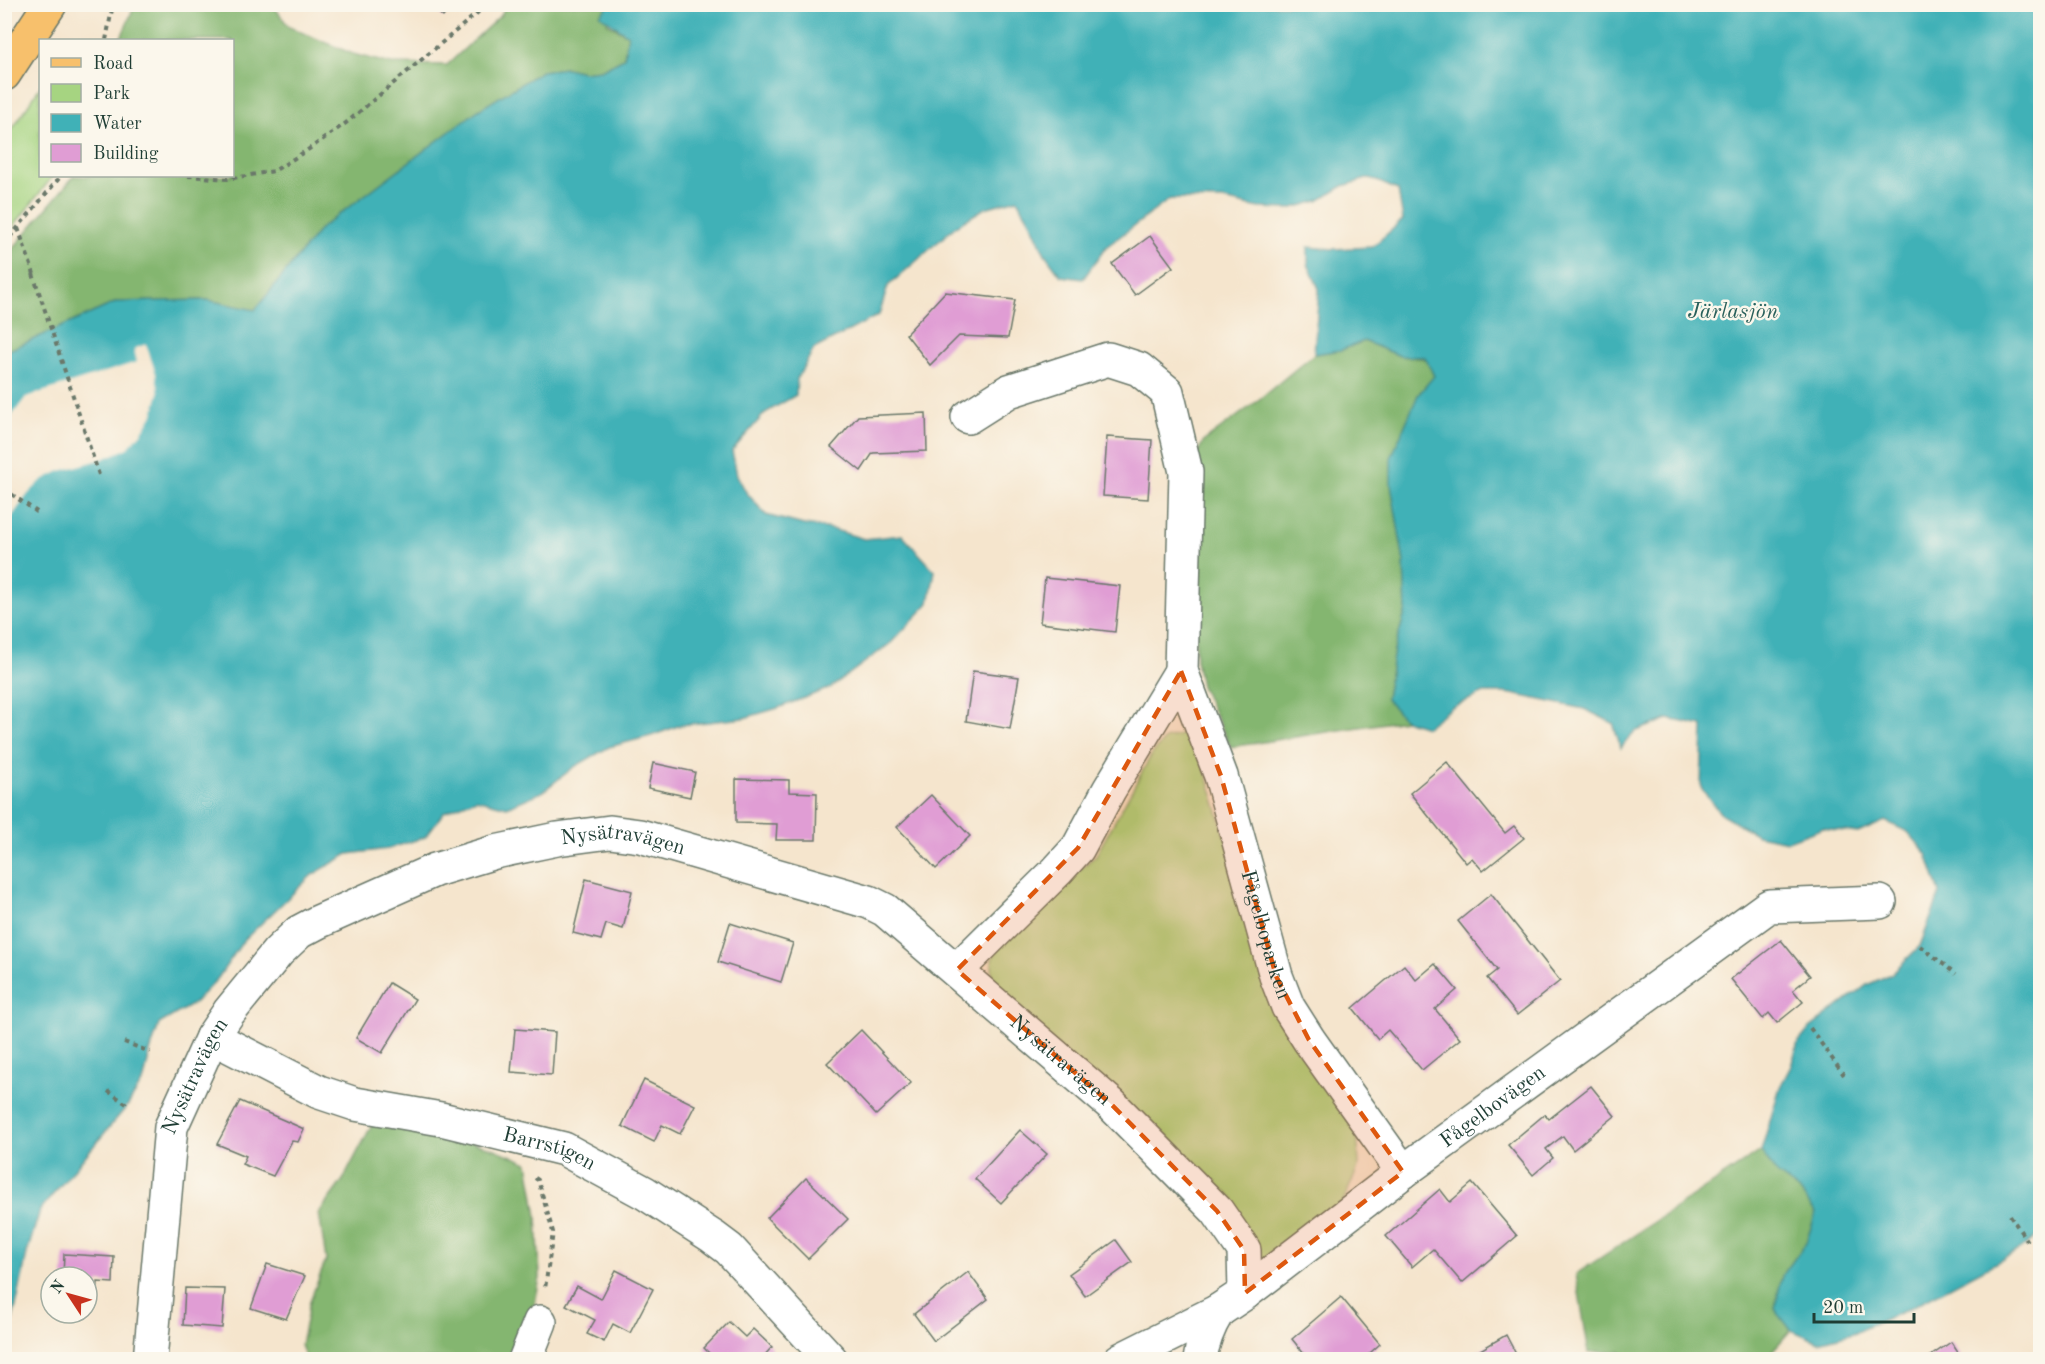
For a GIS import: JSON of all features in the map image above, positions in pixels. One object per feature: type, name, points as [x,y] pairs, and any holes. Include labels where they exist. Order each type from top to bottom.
[{"type":"main road","points":[[4,74],[50,4]]},
{"type":"street","name":"Fågelboparken","points":[[968,417],[1009,391],[1108,359],[1140,369],[1167,393],[1186,472],[1181,671],[1221,776],[1276,976],[1288,1007],[1403,1172]]},
{"type":"street","name":"Fågelboparken","points":[[957,970],[1058,871],[1078,848],[1109,790],[1181,671]]},
{"type":"street","name":"Nysätravägen","points":[[150,1359],[171,1127],[212,1037],[229,1012],[278,952],[299,932],[318,922],[435,870],[557,839],[610,832],[640,836],[869,902],[885,910],[1112,1104],[1217,1211],[1244,1250],[1245,1293]]},
{"type":"street","name":"Fågelbovägen","points":[[1120,1359],[1218,1311],[1245,1293],[1403,1172],[1769,906],[1880,902]]},
{"type":"street","name":"Barrstigen","points":[[212,1037],[319,1092],[355,1104],[441,1119],[564,1149],[645,1193],[729,1249],[831,1359]]},
{"type":"street","points":[[1200,1359],[1204,1341],[1218,1311]]},
{"type":"street","points":[[525,1359],[540,1322]]},
{"type":"path","points":[[106,39],[113,4]]},
{"type":"path","points":[[201,177],[228,179],[274,171],[346,123],[488,4]]},
{"type":"path","points":[[4,244],[60,177]]},
{"type":"path","points":[[18,228],[99,475]]},
{"type":"path","points":[[4,489],[37,512]]},
{"type":"path","points":[[1920,946],[1956,974]]},
{"type":"path","points":[[1810,1028],[1844,1075]]},
{"type":"path","points":[[124,1042],[150,1052]]},
{"type":"path","points":[[108,1091],[128,1105]]},
{"type":"path","points":[[529,1174],[538,1180],[553,1232],[540,1322]]},
{"type":"path","points":[[2010,1215],[2028,1243]]},
{"type":"highlighted area","points":[[1181,671],[1221,776],[1276,976],[1309,1040],[1403,1172],[1245,1293],[1244,1250],[1217,1211],[1111,1104],[957,970],[1078,848]]},
{"type":"green space","points":[[135,5],[273,5],[289,27],[353,54],[391,64],[447,65],[502,14],[505,5],[620,5],[607,23],[628,35],[624,58],[601,70],[583,72],[566,68],[542,71],[477,111],[321,228],[255,310],[207,300],[117,302],[5,352],[4,259],[73,177],[234,177],[234,39],[120,39]]},
{"type":"green space","points":[[39,89],[39,177],[52,177],[5,237],[5,140]]},
{"type":"green space","points":[[1364,341],[1400,356],[1428,359],[1434,377],[1418,395],[1391,484],[1404,562],[1406,610],[1394,651],[1386,698],[1405,720],[1231,747],[1201,686],[1196,660],[1193,460],[1204,441],[1314,354],[1341,350]]},
{"type":"green space","points":[[1183,734],[1196,739],[1279,1013],[1357,1131],[1359,1165],[1342,1204],[1264,1264],[1242,1230],[992,981],[992,959],[1001,940],[1096,855],[1152,754],[1165,739]]},
{"type":"green space","points":[[377,1115],[495,1149],[528,1163],[537,1216],[540,1278],[531,1322],[518,1359],[306,1359],[301,1345],[310,1301],[326,1260],[319,1213],[343,1180]]},
{"type":"green space","points":[[1761,1151],[1777,1174],[1799,1190],[1816,1213],[1806,1243],[1782,1276],[1775,1308],[1791,1330],[1765,1359],[1631,1360],[1619,1351],[1589,1353],[1576,1274]]},
{"type":"water","name":"Järlasjön","points":[[609,5],[2040,5],[2040,1234],[2016,1252],[1904,1311],[1853,1333],[1819,1342],[1791,1330],[1775,1309],[1782,1276],[1806,1243],[1816,1213],[1799,1190],[1777,1174],[1761,1151],[1780,1087],[1791,1066],[1798,1043],[1810,1028],[1867,985],[1891,974],[1920,946],[1940,893],[1927,854],[1908,832],[1885,821],[1858,833],[1823,828],[1788,841],[1757,835],[1720,813],[1701,788],[1703,726],[1668,719],[1634,732],[1621,748],[1613,723],[1584,709],[1507,693],[1484,693],[1452,707],[1426,727],[1405,720],[1386,699],[1394,651],[1406,610],[1404,562],[1391,484],[1391,458],[1418,395],[1434,376],[1425,357],[1400,356],[1364,341],[1341,350],[1314,354],[1319,289],[1308,264],[1308,247],[1334,249],[1372,247],[1403,220],[1398,190],[1370,178],[1343,186],[1318,201],[1289,209],[1259,208],[1224,200],[1170,199],[1106,247],[1083,279],[1061,276],[1045,254],[1017,199],[985,208],[956,226],[888,286],[879,315],[814,349],[797,379],[796,395],[765,413],[732,451],[737,475],[746,492],[766,515],[804,525],[832,529],[864,539],[902,535],[935,571],[929,603],[891,643],[830,688],[744,718],[681,725],[609,747],[574,767],[542,792],[507,807],[476,799],[444,812],[425,837],[388,849],[348,854],[312,875],[243,941],[218,978],[193,1004],[159,1024],[144,1079],[128,1105],[40,1210],[27,1253],[7,1340],[5,1340],[5,352],[117,302],[207,300],[255,310],[321,228],[477,111],[542,71],[566,68],[583,72],[601,70],[624,58],[628,35],[600,15]]},
{"type":"pier","points":[[146,344],[156,374],[159,393],[153,414],[142,432],[128,448],[103,459],[60,471],[42,480],[28,494],[5,526],[5,425],[26,397],[137,362],[134,349]]},
{"type":"building","points":[[429,4],[454,4],[443,17]]},
{"type":"building","points":[[1150,236],[1173,267],[1135,295],[1112,264]]},
{"type":"building","points":[[945,292],[1015,300],[1008,338],[959,336],[930,365],[906,334]]},
{"type":"building","points":[[926,413],[927,451],[873,453],[861,471],[831,447],[858,416]]},
{"type":"building","points":[[1107,437],[1152,440],[1148,499],[1103,496]]},
{"type":"building","points":[[1045,578],[1120,586],[1115,632],[1040,623]]},
{"type":"building","points":[[973,671],[1019,677],[1010,729],[966,721]]},
{"type":"building","points":[[1447,762],[1505,833],[1514,826],[1524,838],[1483,871],[1472,858],[1466,863],[1410,793]]},
{"type":"building","points":[[653,763],[695,772],[690,797],[648,788]]},
{"type":"building","points":[[736,779],[789,780],[789,792],[817,793],[816,840],[776,840],[777,824],[736,823]]},
{"type":"building","points":[[931,795],[970,836],[936,869],[897,827]]},
{"type":"building","points":[[586,879],[632,891],[623,929],[606,924],[601,940],[573,933]]},
{"type":"building","points":[[1491,894],[1560,981],[1517,1015],[1487,978],[1497,970],[1458,921]]},
{"type":"building","points":[[730,923],[793,943],[781,982],[718,962]]},
{"type":"building","points":[[1781,940],[1810,976],[1793,990],[1803,1002],[1777,1023],[1769,1013],[1763,1019],[1731,979]]},
{"type":"building","points":[[1435,964],[1457,990],[1435,1009],[1460,1039],[1422,1070],[1388,1030],[1378,1039],[1353,1008],[1404,965],[1416,980]]},
{"type":"building","points":[[389,983],[415,999],[382,1053],[356,1038]]},
{"type":"building","points":[[515,1029],[555,1032],[552,1075],[511,1072]]},
{"type":"building","points":[[861,1030],[911,1083],[876,1115],[827,1063]]},
{"type":"building","points":[[644,1080],[695,1105],[680,1134],[662,1125],[654,1142],[622,1126]]},
{"type":"building","points":[[1591,1086],[1615,1116],[1573,1150],[1563,1136],[1546,1149],[1553,1158],[1533,1175],[1508,1145],[1545,1114],[1549,1119]]},
{"type":"building","points":[[240,1101],[304,1129],[298,1142],[292,1141],[273,1176],[242,1164],[246,1156],[217,1144]]},
{"type":"building","points":[[1020,1130],[1047,1154],[1001,1203],[975,1179]]},
{"type":"building","points":[[806,1178],[848,1219],[808,1259],[767,1218]]},
{"type":"building","points":[[1472,1183],[1517,1236],[1462,1283],[1433,1249],[1412,1267],[1386,1236],[1440,1189],[1450,1202]]},
{"type":"building","points":[[1116,1240],[1132,1262],[1085,1296],[1069,1274]]},
{"type":"building","points":[[64,1254],[114,1257],[113,1283],[99,1282],[99,1265],[64,1265]]},
{"type":"building","points":[[267,1264],[305,1276],[286,1319],[251,1308]]},
{"type":"building","points":[[616,1270],[653,1289],[630,1333],[613,1324],[604,1342],[587,1334],[595,1320],[566,1305],[577,1286],[601,1299]]},
{"type":"building","points":[[968,1272],[988,1299],[934,1341],[914,1314]]},
{"type":"building","points":[[185,1288],[225,1289],[222,1328],[183,1325]]},
{"type":"building","points":[[1341,1297],[1380,1344],[1362,1360],[1309,1360],[1292,1339]]},
{"type":"building","points":[[729,1322],[745,1337],[753,1329],[772,1347],[763,1357],[766,1360],[716,1360],[704,1348]]},
{"type":"building","points":[[1506,1335],[1519,1360],[1463,1360]]},
{"type":"building","points":[[1951,1342],[1963,1360],[1925,1360]]}]
